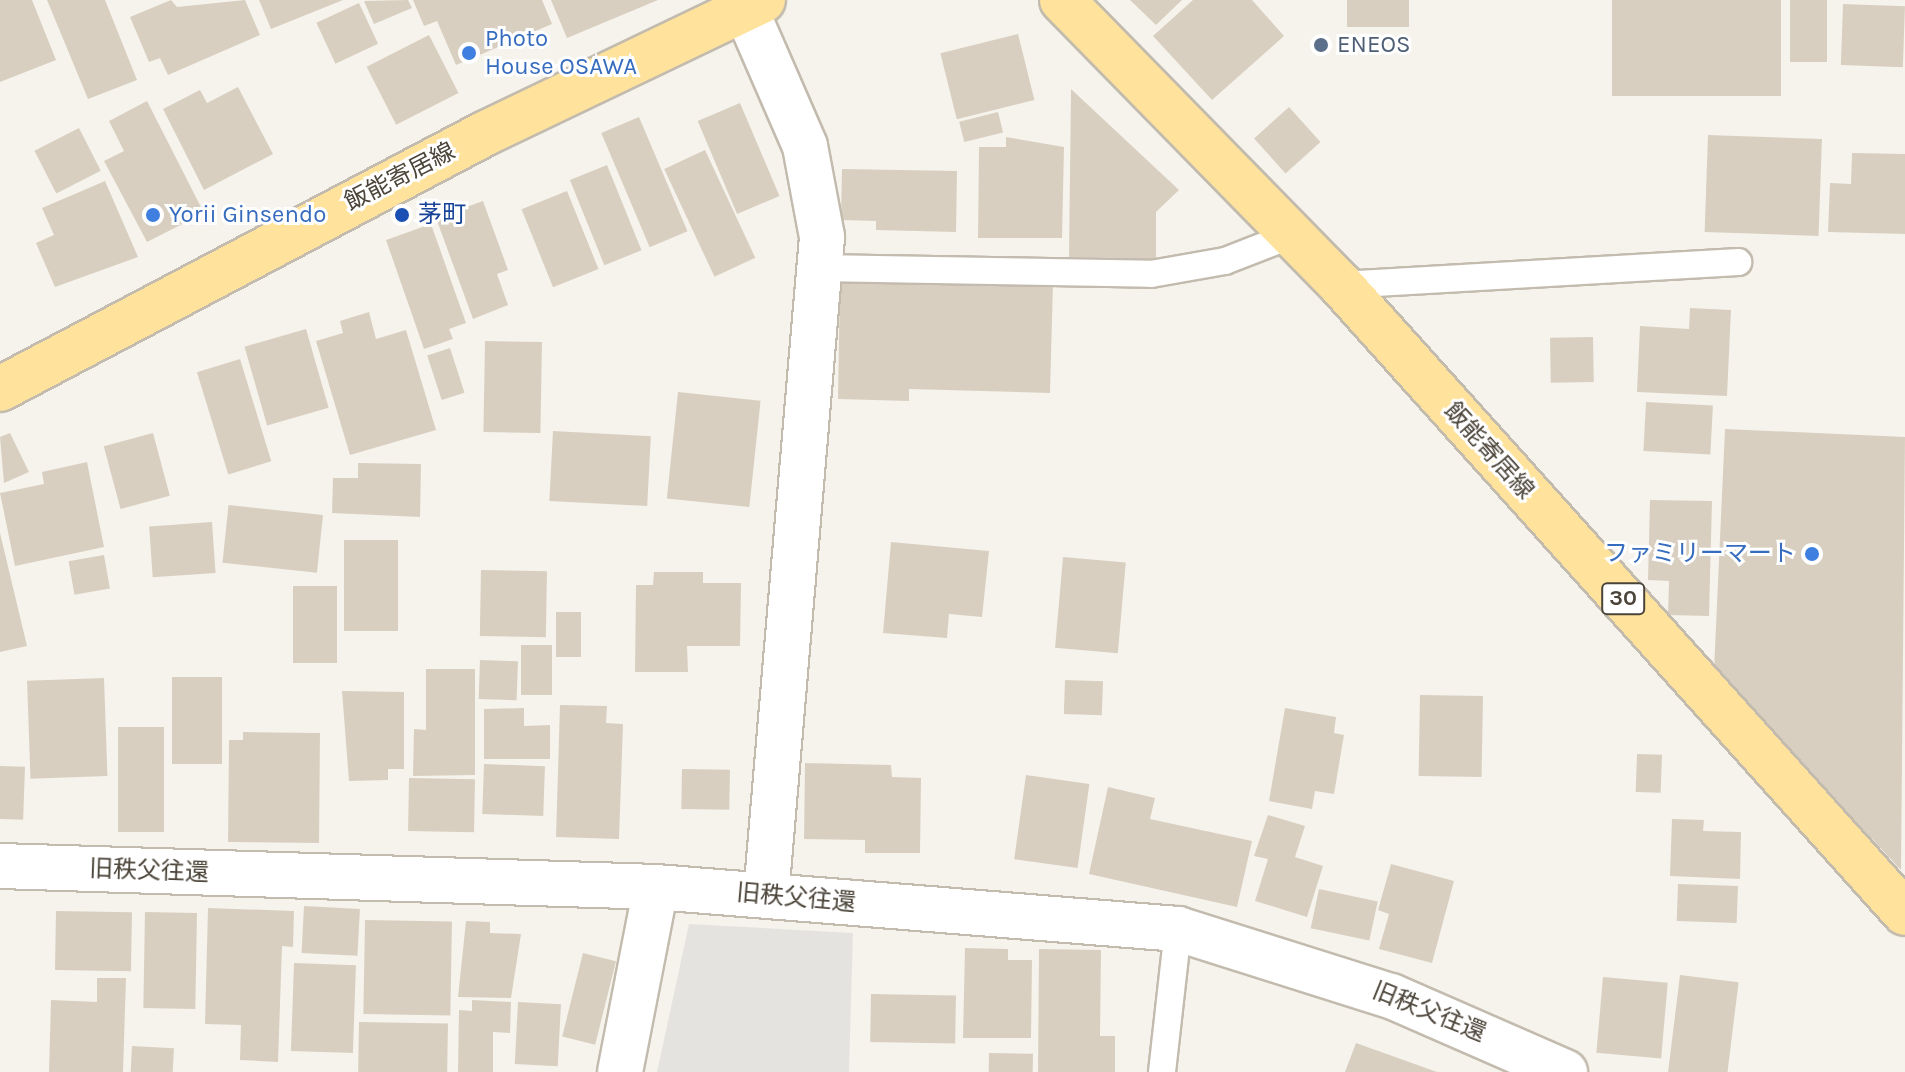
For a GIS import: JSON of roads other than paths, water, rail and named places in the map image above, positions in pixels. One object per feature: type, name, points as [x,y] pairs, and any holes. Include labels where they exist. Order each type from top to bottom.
[{"type":"main road","name":"飯能寄居線","points":[[1062,0],[1341,285],[1905,913]]},
{"type":"main road","name":"飯能寄居線","points":[[0,389],[486,133],[754,4]]},
{"type":"street","points":[[754,4],[805,146],[822,237],[766,895]]},
{"type":"street","name":"旧秩父往還","points":[[0,866],[656,887],[1178,929],[1391,996],[1565,1072]]},
{"type":"street","points":[[620,1072],[656,887]]},
{"type":"lane","points":[[819,268],[1151,274],[1225,261],[1292,235]]},
{"type":"lane","points":[[1341,285],[1738,262]]},
{"type":"lane","points":[[1162,1072],[1178,929]]},
{"type":"place","name":"ENEOS","points":[[1321,45]]},
{"type":"place","name":"Photo House OSAWA","points":[[469,53]]},
{"type":"place","name":"Yorii Ginsendo","points":[[153,215]]},
{"type":"place","name":"茅町","points":[[402,215]]},
{"type":"place","name":"ファミリーマート","points":[[1812,554]]}]
